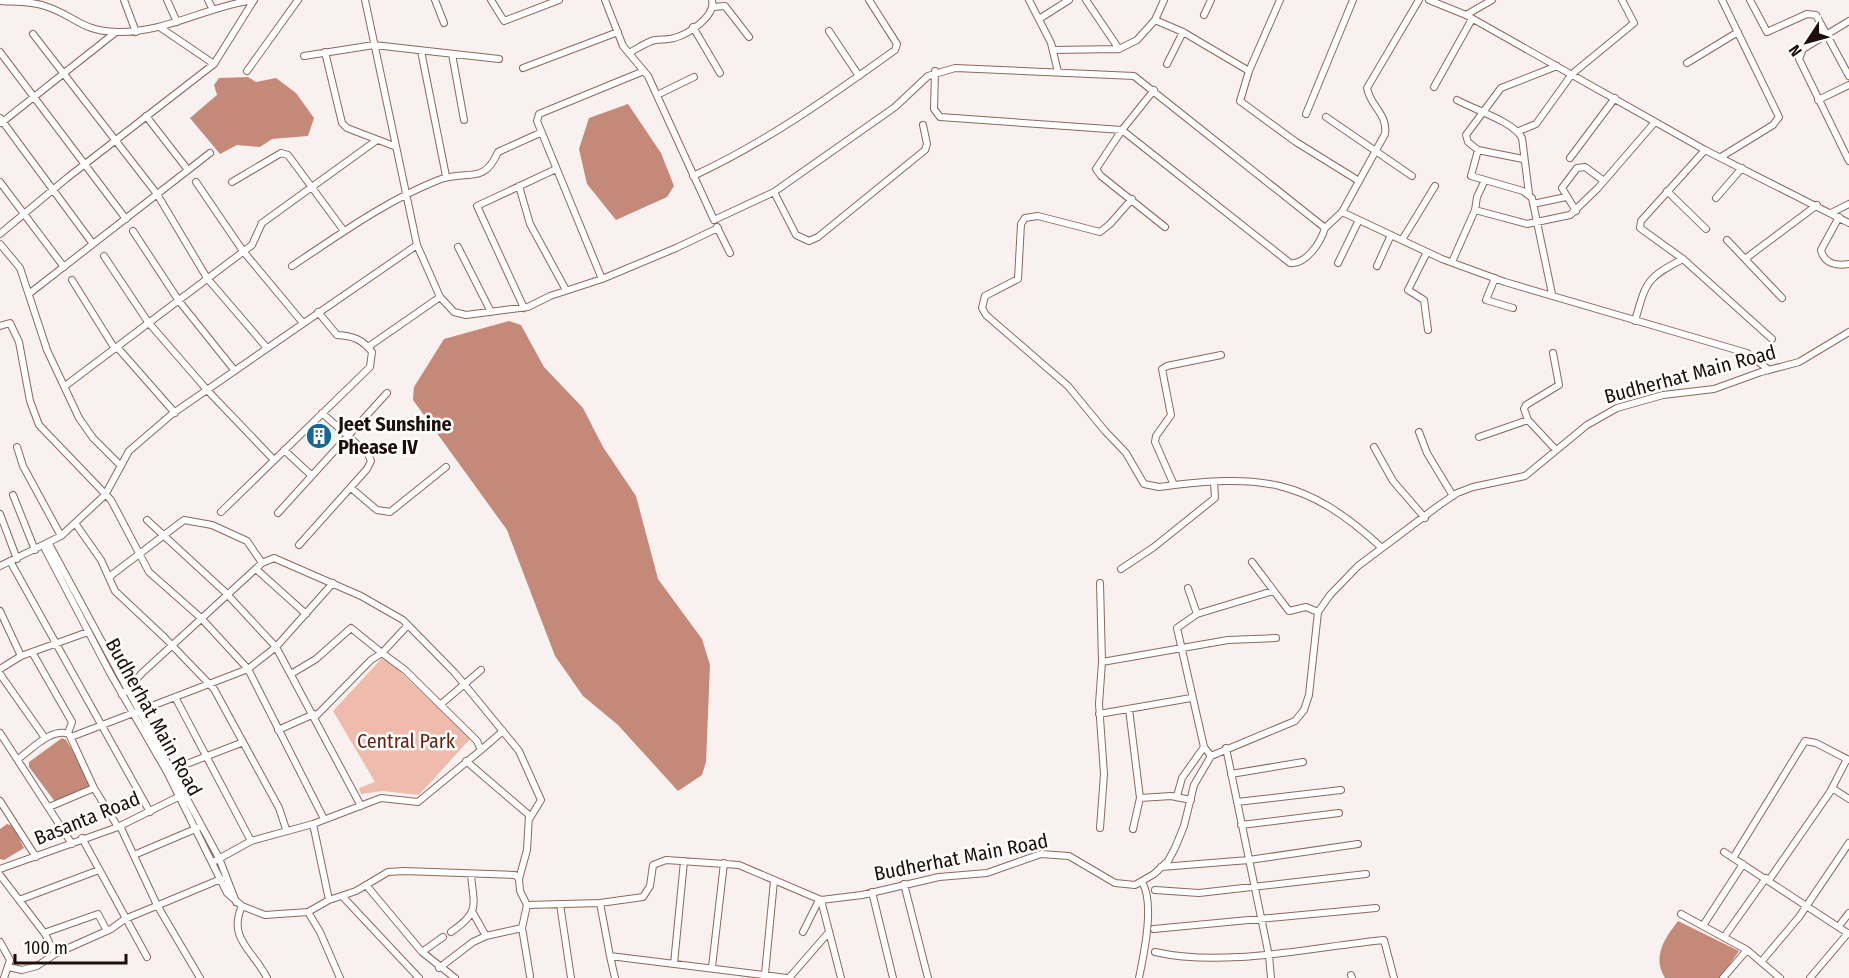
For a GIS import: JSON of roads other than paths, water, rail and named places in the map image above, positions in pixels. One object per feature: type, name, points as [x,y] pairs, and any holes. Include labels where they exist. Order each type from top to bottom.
[{"type":"street","points":[[124,0],[136,32]]},
{"type":"street","points":[[167,0],[177,22]]},
{"type":"street","points":[[208,0],[213,10]]},
{"type":"street","points":[[0,1],[44,3],[91,30],[136,32],[161,28],[213,10],[254,0]]},
{"type":"street","points":[[0,234],[86,163],[214,64],[254,0]]},
{"type":"street","points":[[247,71],[298,0]]},
{"type":"street","points":[[365,0],[394,146],[417,245],[440,297],[454,312],[466,315],[524,308],[566,290],[602,279],[718,228]]},
{"type":"street","points":[[435,0],[444,23]]},
{"type":"street","points":[[491,0],[504,21],[560,0]]},
{"type":"street","points":[[605,0],[629,53],[644,70],[657,95],[730,253]]},
{"type":"street","points":[[693,176],[732,158],[895,50],[897,44],[870,0]]},
{"type":"street","points":[[1029,0],[1053,50],[1058,72]]},
{"type":"street","points":[[1039,19],[1069,0]]},
{"type":"street","points":[[1086,0],[1119,49]]},
{"type":"street","points":[[1053,50],[1119,49],[1137,40],[1155,20],[1164,0]]},
{"type":"street","points":[[1204,15],[1211,0]]},
{"type":"street","points":[[1280,0],[1249,71],[1240,101],[1296,142],[1359,181]]},
{"type":"street","points":[[1306,114],[1353,0]]},
{"type":"street","points":[[935,71],[934,109],[940,117],[1122,130],[1290,263],[1296,264],[1320,242],[1325,228],[1342,212],[1385,134],[1386,123],[1369,96],[1367,88],[1419,0]]},
{"type":"street","points":[[1429,0],[1466,15],[1705,150],[1849,223]]},
{"type":"street","points":[[1466,15],[1492,0]]},
{"type":"street","points":[[1519,131],[1536,124],[1572,74],[1634,22],[1622,0]]},
{"type":"street","points":[[1721,157],[1773,125],[1779,117],[1722,0]]},
{"type":"street","points":[[1750,0],[1767,32],[1812,13],[1819,19],[1849,76]]},
{"type":"street","points":[[629,53],[655,40],[679,36],[710,14],[712,4],[725,6],[749,37]]},
{"type":"street","points":[[1434,87],[1472,19]]},
{"type":"street","points":[[1155,20],[1183,32],[1249,71]]},
{"type":"street","points":[[1849,21],[1803,49],[1799,59],[1849,161]]},
{"type":"street","points":[[693,27],[720,73]]},
{"type":"street","points":[[161,28],[214,64]]},
{"type":"street","points":[[829,31],[859,76]]},
{"type":"street","points":[[93,244],[54,189],[1,122],[65,75],[116,32]]},
{"type":"street","points":[[523,68],[618,32]]},
{"type":"street","points":[[1167,64],[1183,32]]},
{"type":"street","points":[[1687,63],[1738,32]]},
{"type":"street","points":[[33,34],[157,194],[207,278],[267,348]]},
{"type":"street","points":[[304,56],[374,45],[499,58]]},
{"type":"street","points":[[421,51],[447,176]]},
{"type":"street","points":[[0,52],[126,219]]},
{"type":"street","points":[[325,52],[340,120],[347,128],[394,146]]},
{"type":"street","points":[[452,54],[464,120]]},
{"type":"street","points":[[1523,159],[1478,150],[1468,142],[1466,135],[1501,88],[1557,66]]},
{"type":"street","points":[[714,220],[774,192],[895,107],[935,71],[955,68],[1134,76],[1155,90],[1325,228]]},
{"type":"street","points":[[602,279],[537,121],[539,114],[644,70]]},
{"type":"street","points":[[657,95],[694,77]]},
{"type":"street","points":[[1818,100],[1849,85]]},
{"type":"street","points":[[1155,90],[1122,130],[1096,169],[1101,176],[1165,227]]},
{"type":"street","points":[[1570,158],[1615,98]]},
{"type":"street","points":[[1457,100],[1480,114],[1513,126],[1519,131],[1529,194],[1552,294]]},
{"type":"street","points":[[146,116],[188,170]]},
{"type":"street","points":[[1326,117],[1412,176]]},
{"type":"street","points":[[1475,210],[1527,224],[1564,217],[1576,211],[1655,122]]},
{"type":"street","points":[[774,192],[796,234],[809,241],[818,237],[925,150],[927,144],[924,125]]},
{"type":"street","points":[[292,266],[405,193],[447,176],[485,173],[491,168],[498,152],[540,133]]},
{"type":"street","points":[[64,386],[254,243],[262,223],[377,140]]},
{"type":"street","points":[[1478,150],[1470,174],[1473,177],[1529,194]]},
{"type":"street","points":[[1705,150],[1641,220],[1640,228],[1683,259],[1772,339]]},
{"type":"street","points":[[30,292],[210,153]]},
{"type":"street","points":[[232,182],[281,153],[288,155],[344,231]]},
{"type":"street","points":[[1576,211],[1562,188],[1580,166],[1604,181]]},
{"type":"street","points":[[1716,198],[1743,168]]},
{"type":"street","points":[[524,308],[477,206],[556,169]]},
{"type":"street","points":[[1452,262],[1475,210],[1477,197],[1485,180]]},
{"type":"street","points":[[0,182],[64,267]]},
{"type":"street","points":[[195,182],[243,251],[303,323]]},
{"type":"street","points":[[519,186],[530,224],[566,290]]},
{"type":"street","points":[[1402,240],[1435,186]]},
{"type":"street","points":[[1667,191],[1706,229]]},
{"type":"street","points":[[1533,204],[1566,197]]},
{"type":"street","points":[[1131,199],[1110,224],[1100,232],[1038,216],[1025,218],[1021,224],[1018,279],[1009,286],[985,296],[982,308],[992,322],[1068,386],[1104,432],[1126,453],[1144,484],[1150,487],[1254,481],[1302,492],[1338,511],[1382,548]]},
{"type":"street","points":[[1831,213],[1849,204]]},
{"type":"street","points":[[1745,259],[1817,206]]},
{"type":"street","points":[[1342,212],[1427,252],[1495,278],[1759,360],[1768,370]]},
{"type":"street","points":[[1839,217],[1824,242],[1821,250],[1822,256],[1837,266],[1849,264]]},
{"type":"street","points":[[1338,263],[1359,220]]},
{"type":"street","points":[[133,231],[179,301],[235,371]]},
{"type":"street","points":[[1377,266],[1391,235]]},
{"type":"street","points":[[1727,240],[1782,298]]},
{"type":"street","points":[[0,244],[20,268],[30,292],[47,350],[79,418],[93,438],[120,465]]},
{"type":"street","points":[[0,566],[61,536],[105,495],[120,465],[138,441],[318,312],[417,245]]},
{"type":"street","points":[[458,247],[491,312]]},
{"type":"street","points":[[1427,252],[1408,290],[1424,300],[1428,330]]},
{"type":"street","points":[[104,256],[148,322],[208,391],[274,460]]},
{"type":"street","points":[[1635,321],[1648,282],[1656,274],[1683,259]]},
{"type":"street","points":[[1495,278],[1486,300],[1513,308]]},
{"type":"street","points":[[72,280],[116,348],[175,413]]},
{"type":"street","points":[[368,347],[440,297]]},
{"type":"street","points":[[221,512],[370,367],[372,352],[368,347],[355,336],[337,335],[318,312]]},
{"type":"street","points":[[0,326],[10,323],[16,333],[30,401],[39,424],[116,507],[149,572],[201,618],[248,669],[324,819]]},
{"type":"street","name":"Budherhat Main Road","points":[[1318,612],[1344,580],[1382,548],[1425,518],[1451,493],[1525,476],[1600,416],[1617,408],[1663,395],[1714,389],[1799,362],[1849,332]]},
{"type":"street","points":[[1554,353],[1559,385],[1526,405],[1524,409],[1528,420],[1556,450]]},
{"type":"street","points":[[1174,485],[1155,442],[1155,436],[1171,417],[1162,369],[1221,355]]},
{"type":"street","points":[[278,513],[387,393]]},
{"type":"street","points":[[298,545],[351,488],[371,461],[322,413]]},
{"type":"street","points":[[1479,437],[1528,420]]},
{"type":"street","points":[[1419,432],[1451,493]]},
{"type":"street","points":[[16,447],[23,466],[61,536]]},
{"type":"street","points":[[1374,447],[1393,481],[1425,518]]},
{"type":"street","points":[[284,450],[311,475]]},
{"type":"street","points":[[351,488],[377,510],[390,512],[446,467]]},
{"type":"street","points":[[1121,569],[1154,547],[1215,498],[1214,482]]},
{"type":"street","points":[[13,495],[35,550]]},
{"type":"street","points":[[0,514],[17,558]]},
{"type":"street","points":[[110,577],[184,519],[212,525],[247,542],[261,563]]},
{"type":"street","points":[[147,520],[228,595],[276,647],[361,806]]},
{"type":"street","points":[[75,523],[110,577],[115,591],[210,683],[241,743],[279,808],[286,829]]},
{"type":"street","name":"Budherhat Main Road","points":[[46,545],[88,632],[123,695],[136,712],[170,771],[216,860],[227,876],[239,904]]},
{"type":"street","name":"Budherhat Main Road","points":[[46,545],[129,688],[136,712]]},
{"type":"street","points":[[123,695],[261,563],[274,558],[361,596],[408,625],[466,680],[519,751],[541,800],[530,818],[519,879],[520,891],[527,905],[522,928],[530,976]]},
{"type":"street","points":[[10,561],[150,812]]},
{"type":"street","points":[[1140,978],[1147,930],[1147,891],[1142,882],[1161,867],[1180,840],[1200,773],[1211,756],[1288,724],[1304,710],[1314,674],[1318,612],[1306,607],[1289,611],[1252,562]]},
{"type":"street","points":[[256,569],[306,614]]},
{"type":"street","points":[[18,759],[45,738],[58,732],[70,735],[102,725],[248,669],[276,647],[333,583]]},
{"type":"street","points":[[1100,583],[1102,662],[1099,714],[1104,774],[1100,828]]},
{"type":"street","points":[[1188,588],[1197,614]]},
{"type":"street","points":[[1211,756],[1204,747],[1191,698],[1177,628],[1197,614],[1273,591]]},
{"type":"street","points":[[0,611],[21,656]]},
{"type":"street","points":[[278,730],[314,716],[382,653],[408,625]]},
{"type":"street","points":[[291,674],[316,658],[351,628],[405,670],[480,744],[481,750]]},
{"type":"street","points":[[45,738],[0,671],[21,656],[88,632]]},
{"type":"street","points":[[1102,662],[1228,640],[1276,638]]},
{"type":"street","points":[[32,652],[72,722],[70,735],[94,788],[119,826],[157,905],[200,978]]},
{"type":"street","points":[[440,705],[479,671]]},
{"type":"street","points":[[175,697],[251,841]]},
{"type":"street","points":[[1099,714],[1191,698]]},
{"type":"street","points":[[1129,709],[1140,798],[1133,829]]},
{"type":"street","points":[[216,860],[251,841],[286,829],[313,824],[381,798],[418,801],[503,731]]},
{"type":"street","points":[[0,733],[72,844]]},
{"type":"street","points":[[1724,937],[1832,788],[1848,760],[1816,743],[1805,741],[1733,858]]},
{"type":"street","points":[[170,771],[241,743]]},
{"type":"street","points":[[1177,796],[1187,769],[1204,747]]},
{"type":"street","points":[[1226,748],[1269,956],[1271,978]]},
{"type":"street","points":[[466,761],[527,811],[530,818]]},
{"type":"street","points":[[1231,774],[1303,762]]},
{"type":"street","points":[[49,807],[94,788]]},
{"type":"street","points":[[1832,788],[1849,799]]},
{"type":"street","points":[[1237,802],[1341,790]]},
{"type":"street","name":"Basanta Road","points":[[0,869],[119,826],[182,795]]},
{"type":"street","points":[[1140,798],[1177,796],[1191,800]]},
{"type":"street","points":[[0,801],[36,857]]},
{"type":"street","points":[[1242,825],[1339,813]]},
{"type":"street","points":[[313,824],[329,900]]},
{"type":"street","points":[[134,855],[199,827]]},
{"type":"street","points":[[82,838],[147,957]]},
{"type":"street","points":[[1761,962],[1774,950],[1849,843]]},
{"type":"street","points":[[1161,867],[1249,860],[1358,844]]},
{"type":"street","points":[[1724,852],[1807,904],[1848,933],[1810,978]]},
{"type":"street","name":"Budherhat Main Road","points":[[820,900],[872,892],[939,877],[987,873],[1041,854],[1057,854],[1081,861],[1115,883],[1135,885],[1142,882]]},
{"type":"street","name":"Budherhat Main Road","points":[[216,860],[220,880],[239,904]]},
{"type":"street","points":[[527,905],[600,903],[643,897],[650,886],[653,865],[666,860],[724,863],[752,870],[820,900]]},
{"type":"street","points":[[674,964],[684,861]]},
{"type":"street","points":[[712,967],[724,863]]},
{"type":"street","points":[[1704,924],[1743,864]]},
{"type":"street","points":[[20,900],[99,870]]},
{"type":"street","points":[[267,978],[239,938],[239,904],[265,915],[308,912],[329,900],[356,891],[388,872],[506,874],[519,879]]},
{"type":"street","points":[[471,874],[472,912],[486,936]]},
{"type":"street","points":[[1155,890],[1198,893],[1366,874]]},
{"type":"street","points":[[0,875],[44,933],[55,954]]},
{"type":"street","points":[[8,967],[22,970],[37,966],[55,954],[107,931],[125,920],[227,876]]},
{"type":"street","points":[[765,974],[774,881]]},
{"type":"street","points":[[904,884],[928,978]]},
{"type":"street","points":[[366,885],[422,952],[439,968],[455,978]]},
{"type":"street","points":[[872,892],[893,978]]},
{"type":"street","points":[[345,896],[417,977]]},
{"type":"street","points":[[820,900],[841,978]]},
{"type":"street","points":[[803,932],[820,900]]},
{"type":"street","points":[[600,903],[615,978]]},
{"type":"street","points":[[560,904],[571,978]]},
{"type":"street","points":[[1154,929],[1261,921],[1376,908]]},
{"type":"street","points":[[308,912],[320,932],[340,978]]},
{"type":"street","points":[[451,932],[465,922],[472,912]]},
{"type":"street","points":[[1839,926],[1849,913]]},
{"type":"street","points":[[44,933],[98,914],[107,931]]},
{"type":"street","points":[[1681,914],[1704,924],[1747,950],[1780,978]]},
{"type":"street","points":[[439,968],[473,942],[486,936],[522,928]]},
{"type":"street","points":[[610,956],[788,978],[829,932]]},
{"type":"street","points":[[422,952],[443,937]]},
{"type":"street","points":[[1155,952],[1171,956],[1269,956],[1384,940],[1394,978]]},
{"type":"street","points":[[0,943],[9,955],[4,978]]},
{"type":"street","points":[[1723,978],[1747,950]]},
{"type":"place","name":"Jeet Sunshine Phease IV","points":[[319,436]]},
{"type":"park label","name":"Central Park","points":[[406,741]]}]
